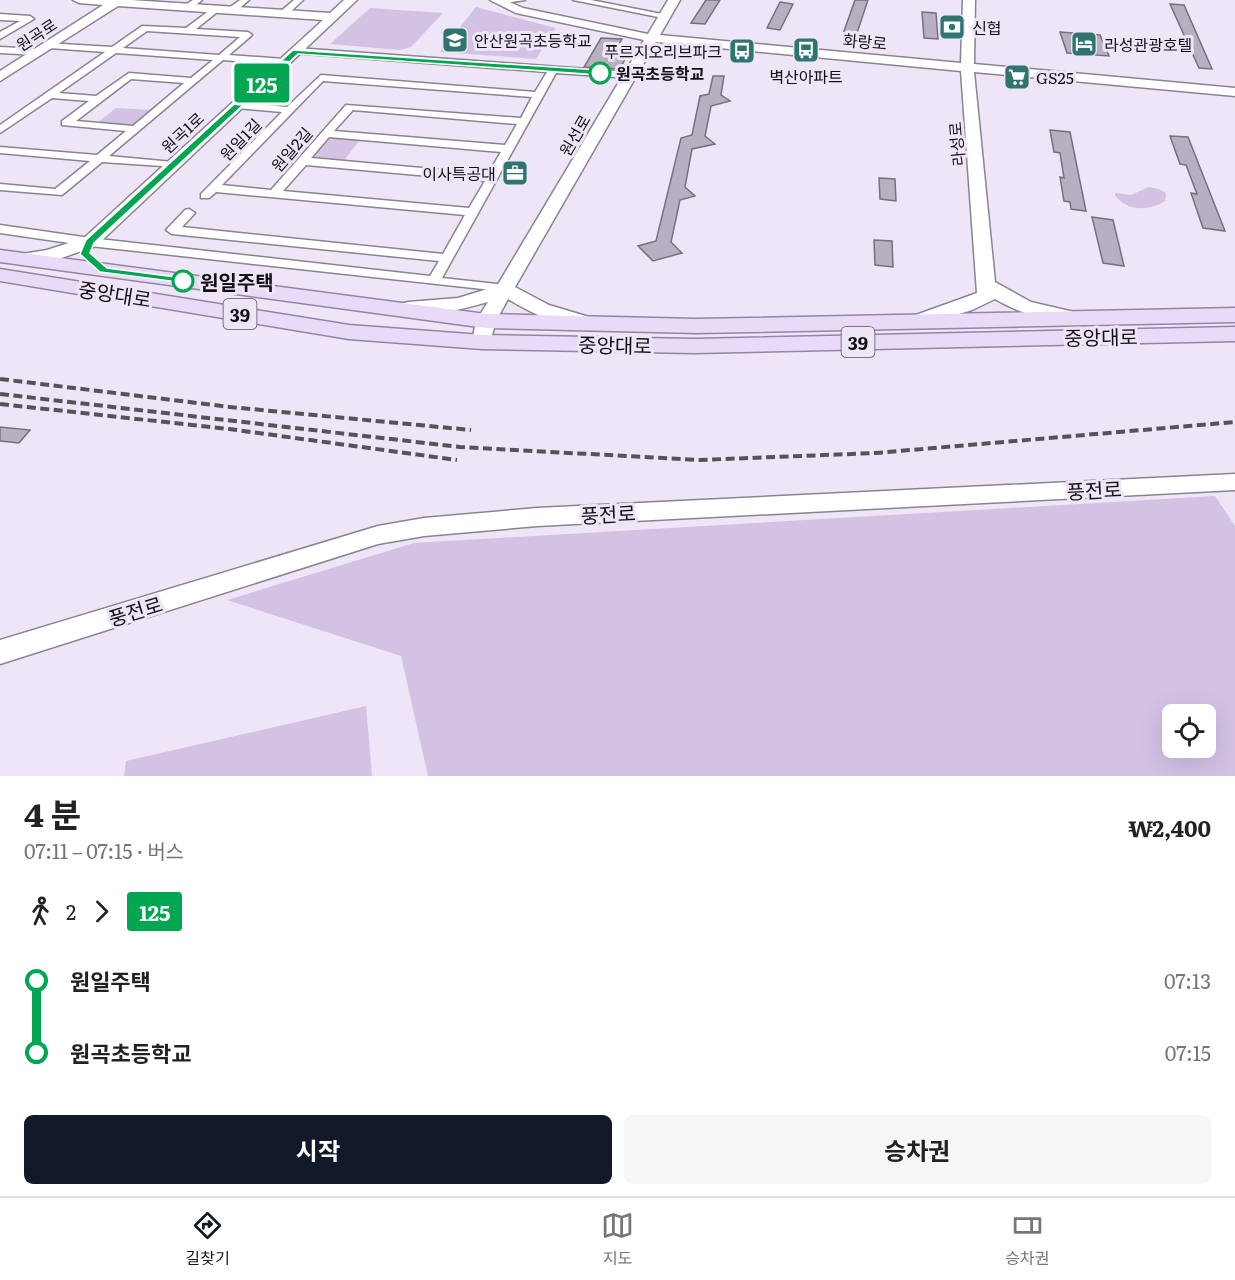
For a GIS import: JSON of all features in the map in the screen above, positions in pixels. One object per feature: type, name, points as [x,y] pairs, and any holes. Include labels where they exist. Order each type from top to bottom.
[{"type":"main road","name":"39","points":[[0,256],[386,309],[484,332],[597,324],[697,326],[1235,315]]},
{"type":"main road","name":"중앙대로","points":[[0,275],[349,332],[484,332],[694,346],[1235,334]]},
{"type":"street","points":[[79,0],[193,4],[218,9],[333,17]]},
{"type":"street","points":[[232,10],[245,0]]},
{"type":"street","points":[[283,14],[299,0]]},
{"type":"street","name":"원곡1로","points":[[90,242],[351,0]]},
{"type":"street","points":[[497,1],[521,0]]},
{"type":"street","points":[[577,0],[663,15]]},
{"type":"street","points":[[615,7],[626,0]]},
{"type":"street","name":"원선로","points":[[484,332],[663,15],[674,0]]},
{"type":"street","name":"라성로","points":[[969,0],[967,67],[986,284]]},
{"type":"street","name":"원곡로","points":[[0,77],[118,1]]},
{"type":"street","name":"화랑로","points":[[497,1],[520,11],[651,38],[1235,93]]},
{"type":"street","points":[[188,31],[218,9]]},
{"type":"street","points":[[0,17],[30,19],[0,36]]},
{"type":"street","points":[[0,130],[145,28],[248,35],[58,193],[0,188]]},
{"type":"street","points":[[0,50],[114,50],[284,62]]},
{"type":"street","points":[[296,51],[444,75],[553,69],[629,75]]},
{"type":"street","points":[[434,281],[553,69]]},
{"type":"street","name":"원일1길","points":[[274,194],[209,192],[321,78],[361,95],[444,75],[539,95]]},
{"type":"street","points":[[135,129],[66,123],[129,76],[193,81]]},
{"type":"street","points":[[50,95],[99,99]]},
{"type":"street","points":[[361,95],[524,121]]},
{"type":"street","name":"원일2길","points":[[274,194],[361,95]]},
{"type":"street","points":[[237,105],[290,110]]},
{"type":"street","points":[[327,134],[508,149]]},
{"type":"street","points":[[0,150],[173,165]]},
{"type":"street","points":[[302,161],[492,178]]},
{"type":"street","name":"원일2길","points":[[274,194],[473,212]]},
{"type":"street","points":[[152,249],[189,213]]},
{"type":"street","points":[[0,230],[506,290],[529,305],[556,316],[597,324]]},
{"type":"street","points":[[172,230],[447,258]]},
{"type":"street","points":[[22,259],[69,251],[90,242]]},
{"type":"street","points":[[90,242],[85,254],[104,270]]},
{"type":"street","points":[[986,284],[1008,301],[1037,311],[1078,318]]},
{"type":"street","points":[[920,320],[965,306],[987,296],[986,284]]},
{"type":"street","points":[[386,309],[447,307],[485,298],[506,290]]},
{"type":"street","name":"풍전로","points":[[0,652],[378,535],[424,527],[537,517],[1235,482]]},
{"type":"shaded area","points":[[476,7],[556,28],[536,59],[440,52]]},
{"type":"shaded area","points":[[370,8],[443,13],[411,47],[400,50],[330,44]]},
{"type":"shaded area","points":[[116,108],[153,110],[132,126],[97,123]]},
{"type":"shaded area","points":[[333,138],[360,140],[342,163],[311,158],[327,140]]},
{"type":"shaded area","points":[[1149,187],[1166,193],[1165,201],[1152,207],[1138,208],[1125,205],[1115,195],[1115,193],[1131,195]]},
{"type":"shaded area","points":[[1215,496],[1235,526],[1235,776],[428,776],[401,656],[227,600],[414,543]]},
{"type":"shaded area","points":[[366,706],[372,776],[124,776],[126,761]]},
{"type":"building","points":[[706,0],[720,0],[705,24],[691,23]]},
{"type":"building","points":[[855,0],[868,0],[856,36],[843,34]]},
{"type":"building","points":[[780,2],[793,4],[780,30],[767,28]]},
{"type":"building","points":[[1170,4],[1184,5],[1212,69],[1199,68]]},
{"type":"building","points":[[922,12],[936,13],[938,39],[924,38]]},
{"type":"building","name":"라성관광호텔","points":[[1060,32],[1100,35],[1109,56],[1067,53]]},
{"type":"building","points":[[601,38],[622,39],[616,49],[630,50],[620,69],[584,67]]},
{"type":"building","points":[[713,76],[724,76],[721,95],[730,101],[711,106],[705,136],[715,144],[692,149],[685,187],[695,196],[680,200],[671,242],[682,253],[653,261],[638,246],[656,241],[681,138],[692,135],[700,96],[709,94]]},
{"type":"building","points":[[1050,130],[1070,132],[1086,211],[1071,209],[1070,202],[1064,201],[1060,177],[1064,178],[1060,153],[1054,152]]},
{"type":"building","points":[[1170,136],[1188,137],[1225,231],[1203,228],[1191,193],[1197,194],[1186,165],[1180,164]]},
{"type":"building","points":[[879,178],[895,179],[896,201],[880,199]]},
{"type":"building","points":[[1092,217],[1113,220],[1124,266],[1103,263]]},
{"type":"building","points":[[874,240],[892,241],[893,267],[875,265]]},
{"type":"building","points":[[0,427],[30,430],[19,443],[0,441]]},
{"type":"railway","points":[[0,379],[230,407],[471,430]]},
{"type":"railway","points":[[0,394],[460,447],[699,460],[876,453],[1235,422]]},
{"type":"railway","points":[[0,404],[229,429],[457,460]]},
{"type":"bus line","name":"125","points":[[183,281],[104,270],[85,254],[90,242],[296,51],[600,73]]},
{"type":"place","name":"신협","points":[[952,27]]},
{"type":"place","name":"안산원곡초등학교","points":[[455,40]]},
{"type":"place","name":"라성관광호텔","points":[[1084,44]]},
{"type":"place","name":"벽산아파트","points":[[806,50]]},
{"type":"place","name":"푸르지오리브파크","points":[[742,51]]},
{"type":"place","name":"원곡초등학교","points":[[600,73]]},
{"type":"place","name":"GS25","points":[[1017,77]]},
{"type":"place","name":"이사특공대","points":[[515,173]]},
{"type":"place","name":"원일주택","points":[[183,281]]}]
